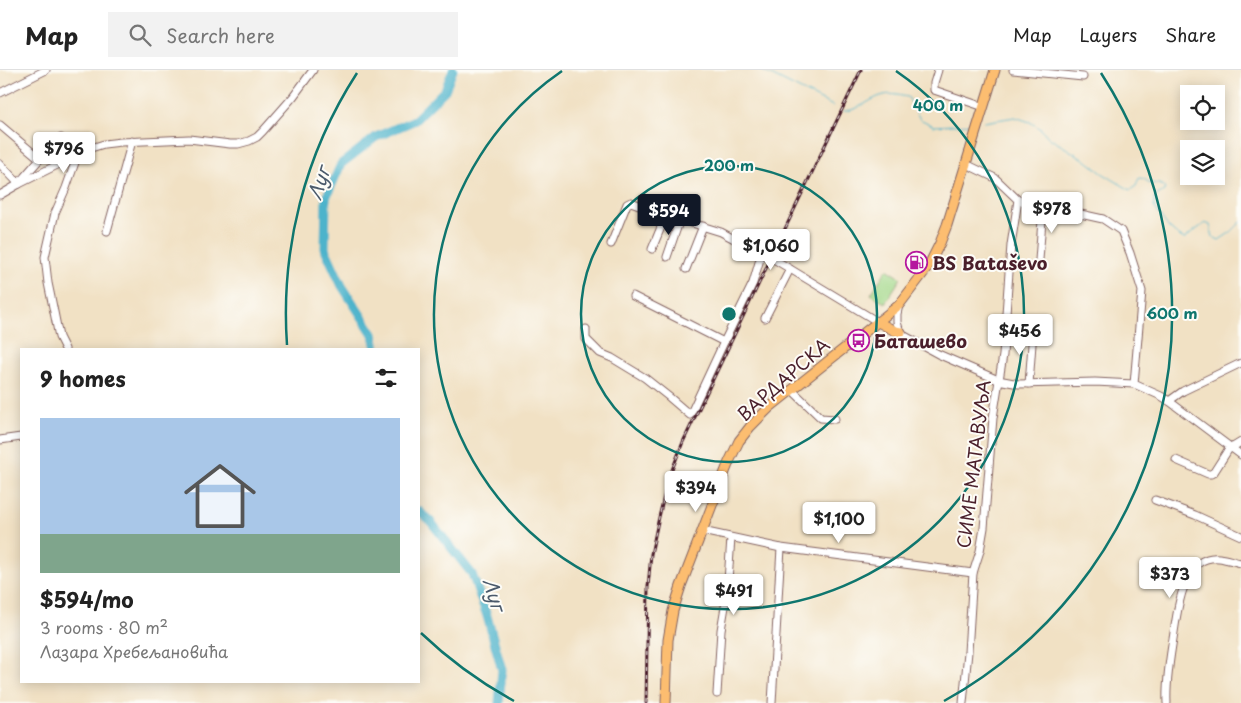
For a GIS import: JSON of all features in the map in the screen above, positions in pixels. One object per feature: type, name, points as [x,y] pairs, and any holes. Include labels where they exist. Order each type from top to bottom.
[{"type":"main road","name":"ВАРДАРСКА","points":[[666,703],[667,645],[670,622],[681,586],[726,469],[739,441],[757,420],[792,390],[899,305],[928,267],[940,243],[995,70]]},
{"type":"main road","points":[[878,322],[901,332]]},
{"type":"street","points":[[0,93],[46,70]]},
{"type":"street","points":[[0,194],[78,154],[104,144],[189,139],[230,144],[249,141],[263,132],[313,70]]},
{"type":"street","points":[[938,70],[934,90],[984,107]]},
{"type":"street","points":[[1013,70],[1083,77]]},
{"type":"street","points":[[0,125],[39,158]]},
{"type":"street","points":[[19,184],[39,158],[61,138]]},
{"type":"street","points":[[106,232],[132,142]]},
{"type":"street","points":[[64,348],[59,337],[48,283],[45,257],[55,213],[78,154]]},
{"type":"street","points":[[0,164],[19,184]]},
{"type":"street","points":[[966,164],[995,178],[1018,200],[1103,219],[1121,231],[1142,291],[1134,384]]},
{"type":"street","name":"СИМЕ МАТАВУЉА","points":[[963,703],[973,573],[980,551],[984,528],[989,456],[998,380],[1003,355],[1011,244],[1018,200]]},
{"type":"street","points":[[611,244],[628,203],[631,202],[721,232],[762,252],[878,322]]},
{"type":"street","points":[[1039,260],[1043,207]]},
{"type":"street","points":[[652,249],[666,215]]},
{"type":"street","points":[[668,257],[680,219]]},
{"type":"street","points":[[686,269],[703,226]]},
{"type":"street","points":[[586,329],[586,339],[592,346],[646,378],[690,415],[753,283],[762,252]]},
{"type":"street","points":[[764,318],[790,269]]},
{"type":"street","points":[[633,296],[724,342]]},
{"type":"street","points":[[899,305],[896,319],[901,332],[911,340],[938,354],[998,380],[1019,384],[1095,382],[1134,384],[1169,401],[1241,455]]},
{"type":"street","points":[[1029,384],[1034,331]]},
{"type":"street","points":[[1169,401],[1182,391],[1241,363]]},
{"type":"street","points":[[792,390],[821,418],[835,419]]},
{"type":"street","points":[[0,440],[20,437]]},
{"type":"street","points":[[1176,460],[1211,474],[1230,447],[1241,442]]},
{"type":"street","points":[[1155,500],[1195,515],[1241,536]]},
{"type":"street","points":[[702,532],[782,548],[973,573]]},
{"type":"street","points":[[718,694],[721,630],[727,595],[731,538]]},
{"type":"street","points":[[772,703],[782,548]]},
{"type":"street","points":[[1167,703],[1167,681],[1176,618],[1183,589],[1190,572],[1197,564],[1206,559],[1221,558],[1241,563]]},
{"type":"green space","points":[[887,269],[901,278],[885,303],[871,294]]},
{"type":"waterway","name":"Луг","points":[[376,348],[373,334],[342,286],[325,249],[326,198],[341,164],[376,137],[415,120],[445,90],[453,70]]},
{"type":"waterway","points":[[761,70],[833,106]]},
{"type":"waterway","points":[[844,111],[855,109],[887,94],[893,94],[908,97],[920,119],[934,126],[973,124]]},
{"type":"waterway","points":[[984,122],[1015,117],[1030,122],[1041,129],[1049,138],[1130,190],[1136,186],[1139,178],[1145,179],[1148,183],[1159,184],[1165,187],[1164,191],[1154,197],[1154,207],[1169,228],[1184,239],[1205,223],[1210,225],[1213,237],[1219,240],[1241,222]]},
{"type":"waterway","name":"Луг","points":[[420,512],[431,522],[472,574],[487,616],[502,670],[499,703]]},
{"type":"railway","points":[[646,703],[648,587],[651,554],[668,480],[683,442],[861,70]]},
{"type":"place","name":"BS Bataševo","points":[[916,262]]},
{"type":"place","name":"Баташево","points":[[858,340]]}]
